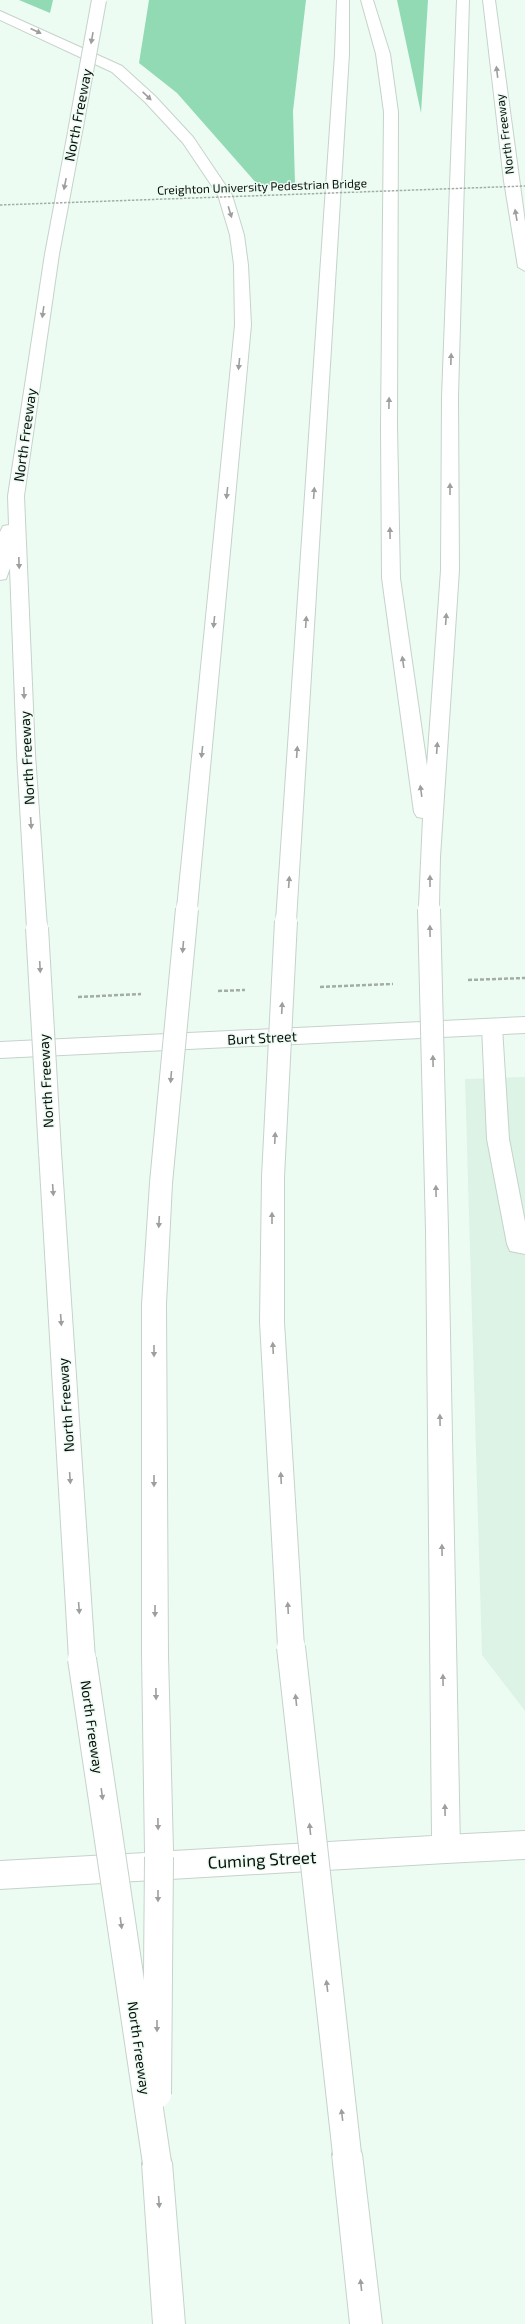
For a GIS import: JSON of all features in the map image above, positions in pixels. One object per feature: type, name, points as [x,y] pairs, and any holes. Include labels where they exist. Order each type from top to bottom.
[{"type":"main road","name":"North Freeway","points":[[99,0],[52,254],[16,496],[26,754],[82,1659],[156,2164],[169,2324]]},
{"type":"main road","points":[[343,0],[342,54],[286,921],[273,1177],[272,1322],[291,1647],[366,2324]]},
{"type":"main road","points":[[367,0],[383,54],[391,112],[389,426],[391,578],[430,857]]},
{"type":"main road","points":[[446,1849],[430,857],[450,570],[450,397],[463,0]]},
{"type":"main road","name":"North Freeway","points":[[489,0],[511,181],[525,267]]},
{"type":"main road","name":"North Freeway","points":[[0,15],[117,69],[150,99],[188,140],[225,195],[237,235],[241,265],[243,325],[161,1183],[154,1304],[155,1655],[159,1857],[156,2164]]},
{"type":"main road","points":[[0,575],[16,496]]},
{"type":"main road","name":"Burt Street","points":[[0,1050],[525,1026]]},
{"type":"main road","points":[[492,1027],[498,1139],[518,1244],[525,1245]]},
{"type":"main road","name":"Cuming Street","points":[[0,1875],[525,1845]]},
{"type":"path","name":"Creighton University Pedestrian Bridge","points":[[0,205],[525,186]]},
{"type":"shaded area","points":[[525,1077],[525,1711],[482,1655],[465,1079]]},
{"type":"green space","points":[[19,0],[53,0],[50,13]]},
{"type":"green space","points":[[149,0],[306,0],[293,111],[295,184],[258,185],[177,93],[139,63]]},
{"type":"green space","points":[[397,0],[428,0],[421,113]]}]
